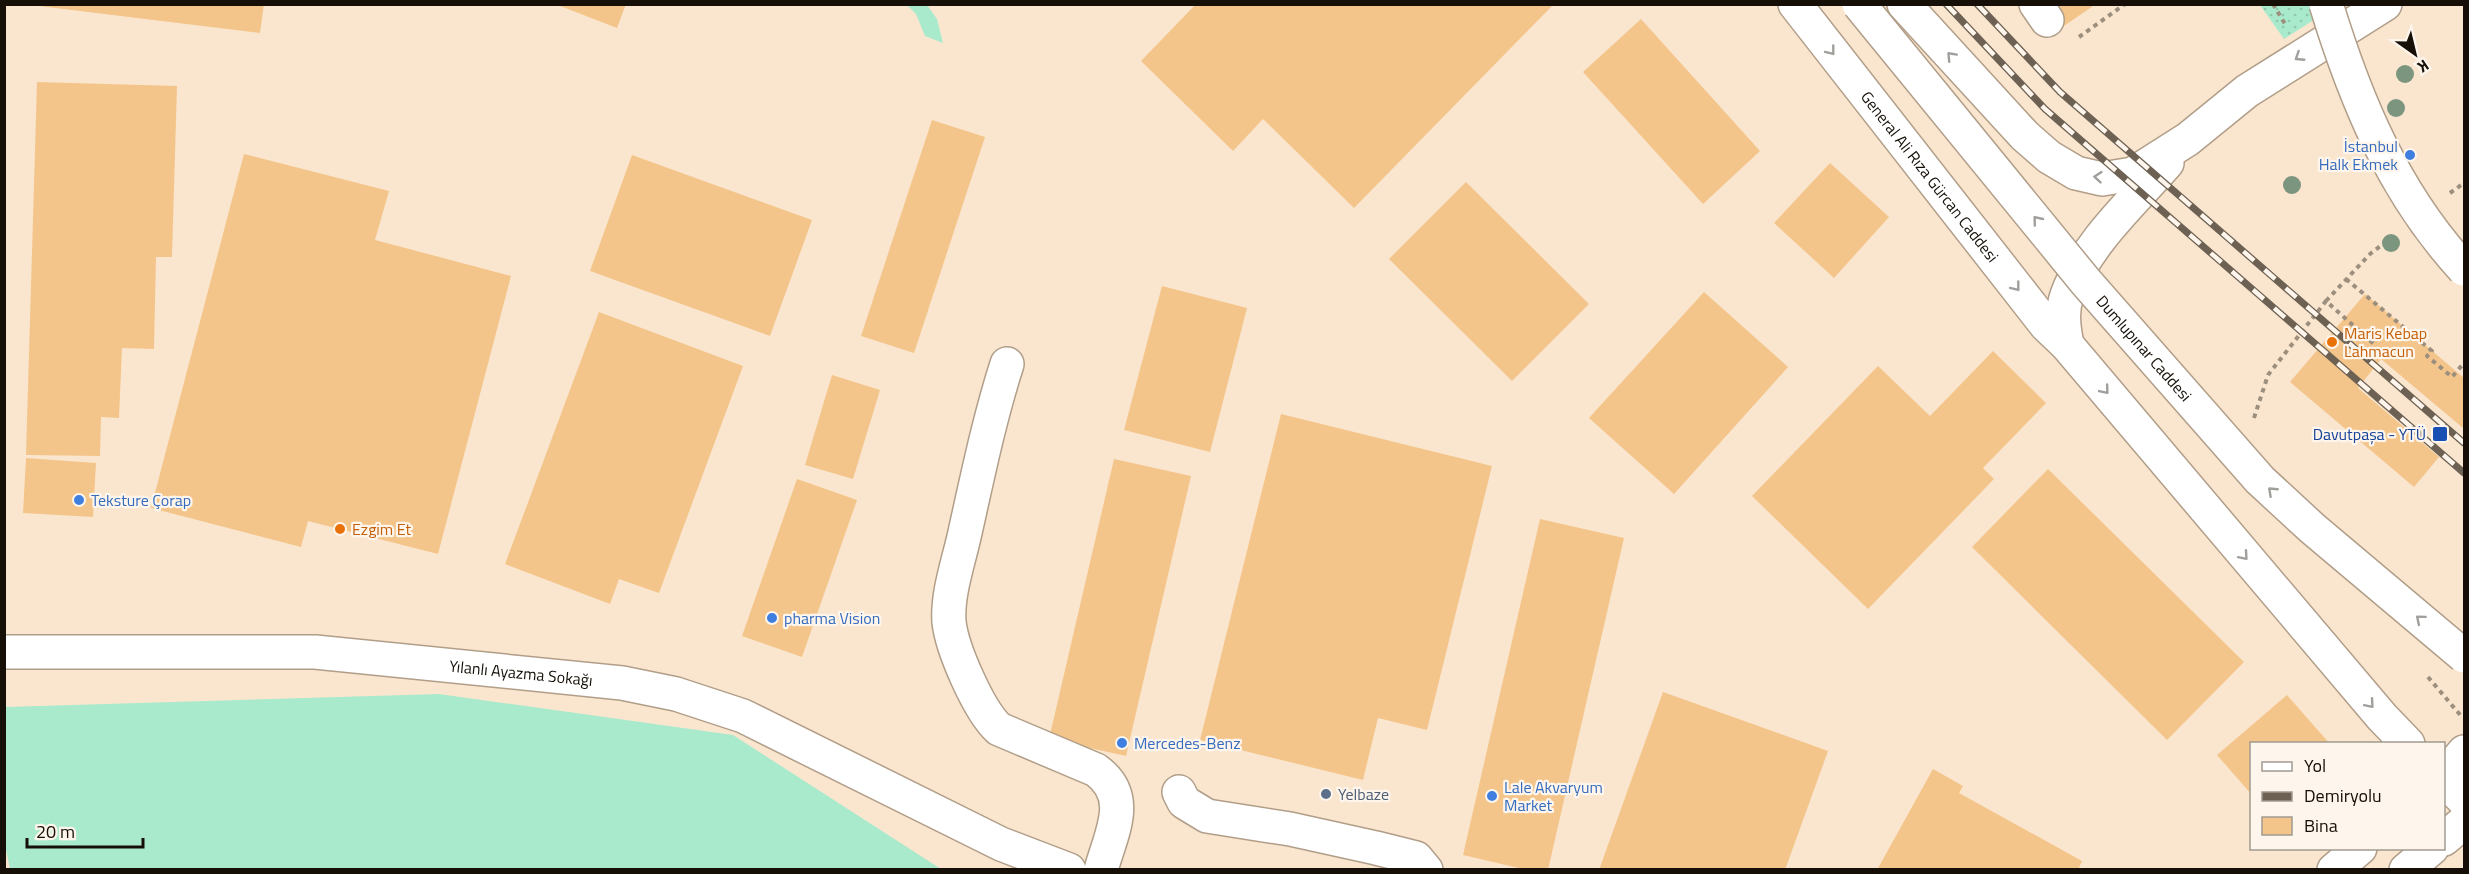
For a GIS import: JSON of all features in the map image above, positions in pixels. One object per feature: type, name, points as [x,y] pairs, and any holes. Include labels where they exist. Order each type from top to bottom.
[{"type":"main road","name":"General Ali Rıza Gürcan Caddesi","points":[[1795,4],[2046,325],[2067,345]]},
{"type":"main road","name":"Dumlupınar Caddesi","points":[[1859,4],[2086,282],[2260,480],[2312,528],[2464,656]]},
{"type":"main road","points":[[1904,4],[2025,136],[2049,157],[2076,173],[2102,179],[2133,174],[2188,139],[2247,91],[2385,4]]},
{"type":"main road","points":[[2326,4],[2344,64],[2371,130],[2404,192],[2448,252],[2464,269]]},
{"type":"main road","points":[[2188,139],[2092,249],[2066,296],[2063,321],[2067,345],[2243,555],[2406,742]]},
{"type":"main road","points":[[1007,363],[993,406],[953,584],[949,620],[953,646],[988,719],[999,729],[1096,770],[1108,779],[1116,793],[1118,805],[1101,870]]},
{"type":"main road","name":"Yılanlı Ayazma Sokağı","points":[[4,652],[315,652],[622,683],[675,694],[744,716],[1008,857],[1069,870]]},
{"type":"main road","points":[[2445,777],[2464,752]]},
{"type":"main road","points":[[2445,779],[2464,800]]},
{"type":"main road","points":[[1179,792],[1184,802],[1207,816],[1290,829],[1386,850],[1416,858],[1426,870]]},
{"type":"main road","points":[[2445,838],[2464,822]]},
{"type":"main road","points":[[2334,870],[2359,850]]},
{"type":"main road","points":[[2406,870],[2431,850]]},
{"type":"path","points":[[2346,279],[2432,351],[2427,356],[2452,377],[2464,363]]},
{"type":"path","points":[[2344,319],[2374,344]]},
{"type":"green space","points":[[907,5],[927,5],[937,19],[943,43],[925,36],[916,14]]},
{"type":"green space","points":[[2260,5],[2337,5],[2284,39]]},
{"type":"green space","points":[[439,694],[733,735],[941,869],[10,869],[4,840],[5,707]]},
{"type":"building","points":[[39,4],[264,4],[260,33],[39,6]]},
{"type":"building","points":[[555,4],[626,4],[617,28]]},
{"type":"building","points":[[1196,4],[1554,4],[1354,208],[1263,119],[1233,151],[1141,61]]},
{"type":"building","points":[[2043,4],[2096,4],[2061,28]]},
{"type":"building","points":[[1641,19],[1760,151],[1703,204],[1583,72]]},
{"type":"building","points":[[37,82],[177,86],[172,257],[156,257],[154,349],[122,348],[119,418],[101,417],[100,456],[26,455]]},
{"type":"building","points":[[932,120],[985,137],[914,353],[861,336]]},
{"type":"building","points":[[244,154],[389,191],[375,240],[511,276],[438,554],[308,521],[301,547],[151,508]]},
{"type":"building","points":[[632,155],[812,220],[770,336],[590,271]]},
{"type":"building","points":[[1830,163],[1889,217],[1834,278],[1774,223]]},
{"type":"building","points":[[1466,182],[1589,304],[1512,381],[1389,259]]},
{"type":"building","points":[[1162,286],[1247,308],[1210,452],[1124,430]]},
{"type":"building","points":[[1704,292],[1788,367],[1674,494],[1589,418]]},
{"type":"building","points":[[2365,294],[2464,378],[2463,428],[2381,359],[2358,388],[2439,457],[2414,487],[2290,382]]},
{"type":"building","points":[[599,312],[743,366],[659,593],[619,579],[610,604],[505,564]]},
{"type":"building","points":[[1993,351],[2046,403],[1983,468],[1994,479],[1868,609],[1752,496],[1878,366],[1930,416]]},
{"type":"building","points":[[832,375],[880,390],[853,479],[805,465]]},
{"type":"building","points":[[1281,414],[1492,466],[1427,730],[1378,718],[1363,780],[1200,740]]},
{"type":"building","points":[[26,458],[96,463],[93,517],[23,513]]},
{"type":"building","points":[[1114,459],[1191,476],[1126,756],[1049,739]]},
{"type":"building","points":[[2048,469],[2244,662],[2167,740],[1972,547]]},
{"type":"building","points":[[797,479],[857,500],[802,657],[742,636]]},
{"type":"building","points":[[1540,519],[1624,538],[1548,870],[1527,870],[1463,855]]},
{"type":"building","points":[[1663,692],[1828,751],[1785,870],[1599,870]]},
{"type":"building","points":[[2287,695],[2328,742],[2250,742],[2250,793],[2217,755]]},
{"type":"building","points":[[1933,769],[1963,786],[1959,793],[2082,861],[2078,870],[1877,870]]},
{"type":"railway","points":[[1946,4],[2045,109],[2464,473]]},
{"type":"railway","points":[[1977,4],[2060,92],[2464,443]]},
{"type":"place","name":"İstanbul Halk Ekmek","points":[[2410,155]]},
{"type":"place","name":"Maris Kebap Lahmacun","points":[[2332,342]]},
{"type":"place","name":"Davutpaşa - YTÜ","points":[[2440,434]]},
{"type":"place","name":"Teksture Çorap","points":[[79,500]]},
{"type":"place","name":"Ezgim Et","points":[[340,529]]},
{"type":"place","name":"pharma Vision","points":[[772,618]]},
{"type":"place","name":"Mercedes-Benz","points":[[1122,743]]},
{"type":"place","name":"Yelbaze","points":[[1326,794]]},
{"type":"place","name":"Lale Akvaryum Market","points":[[1492,796]]}]
